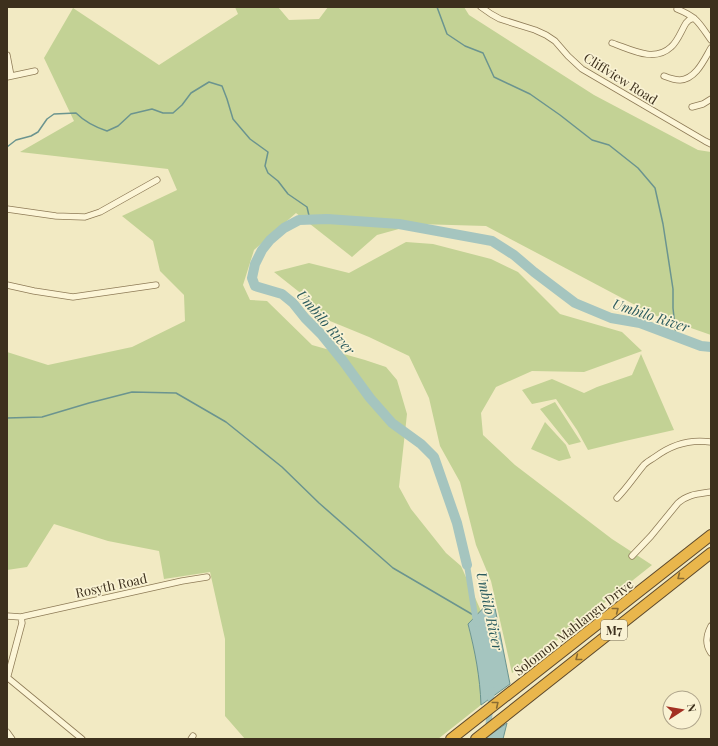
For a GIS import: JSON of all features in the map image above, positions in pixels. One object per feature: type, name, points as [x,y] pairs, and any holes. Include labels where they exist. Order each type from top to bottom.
[{"type":"highway","name":"Solomon Mahlangu Drive","points":[[451,739],[711,535]]},
{"type":"highway","name":"Solomon Mahlangu Drive","points":[[476,739],[711,553]]},
{"type":"street","name":"Cliffview Road","points":[[481,7],[500,19],[546,35],[555,41],[582,69],[711,144]]},
{"type":"street","points":[[677,9],[688,13],[694,18],[711,39]]},
{"type":"street","points":[[612,43],[641,54],[648,55],[662,53],[671,47],[686,23],[694,18]]},
{"type":"street","points":[[664,76],[679,80],[691,76],[700,67],[711,48]]},
{"type":"street","points":[[7,55],[9,76],[35,71]]},
{"type":"street","points":[[692,107],[703,104],[711,99]]},
{"type":"street","points":[[7,209],[56,216],[85,217],[100,212],[157,180]]},
{"type":"street","points":[[7,284],[34,291],[73,297],[156,285]]},
{"type":"street","points":[[617,498],[643,465],[657,455],[671,447],[688,442],[711,442]]},
{"type":"street","points":[[632,556],[682,499],[692,494],[711,492]]},
{"type":"street","name":"Rosyth Road","points":[[7,616],[21,617],[182,581],[207,577]]},
{"type":"street","points":[[21,617],[21,627],[7,678],[82,739]]},
{"type":"street","points":[[711,626],[707,633],[707,644],[711,653]]},
{"type":"street","points":[[7,732],[12,739]]},
{"type":"green space","points":[[235,7],[278,7],[289,20],[319,19],[328,7],[464,7],[469,15],[594,95],[698,150],[711,152],[711,335],[654,315],[486,226],[417,224],[377,235],[352,257],[296,213],[254,250],[243,285],[250,300],[267,301],[312,345],[386,367],[397,380],[407,414],[399,487],[411,509],[446,553],[461,566],[481,611],[468,625],[477,660],[481,686],[481,705],[438,739],[245,739],[225,716],[225,639],[210,572],[164,579],[159,551],[108,541],[54,524],[27,567],[7,570],[7,352],[48,365],[132,347],[185,321],[184,295],[160,271],[153,241],[122,216],[177,190],[168,169],[20,152],[74,121],[44,58],[73,8],[159,65],[238,14]]},
{"type":"green space","points":[[406,242],[433,244],[491,259],[518,272],[560,314],[622,332],[642,351],[584,372],[532,371],[496,387],[481,413],[483,435],[515,465],[612,539],[652,565],[560,638],[512,673],[491,581],[476,545],[460,482],[440,446],[429,398],[409,356],[330,321],[303,295],[274,272],[309,263],[349,273]]},
{"type":"green space","points":[[641,354],[674,430],[588,450],[577,430],[556,399],[532,404],[522,390],[552,379],[584,393],[632,375]]},
{"type":"green space","points":[[555,402],[581,442],[569,445],[540,409]]},
{"type":"green space","points":[[545,422],[566,445],[571,458],[559,461],[531,449]]},
{"type":"water","points":[[493,598],[510,684],[481,705],[477,664],[468,624]]},
{"type":"water","points":[[507,723],[503,739],[484,739]]},
{"type":"waterway","points":[[437,7],[447,34],[465,46],[483,53],[494,77],[530,94],[592,140],[609,145],[638,168],[655,188],[663,224],[673,289],[676,337]]},
{"type":"waterway","points":[[7,147],[16,140],[31,136],[38,132],[47,119],[54,114],[76,113],[90,124],[107,131],[118,126],[131,114],[152,109],[163,113],[173,113],[182,105],[191,93],[209,82],[222,86],[233,119],[250,139],[268,152],[265,166],[268,173],[278,181],[288,194],[307,207],[310,220]]},
{"type":"waterway","name":"Umbilo River","points":[[467,565],[457,523],[434,457],[421,444],[392,423],[370,398],[322,335],[293,303],[282,294],[255,286],[252,278],[255,264],[262,250],[270,240],[284,228],[299,220],[327,219],[399,224],[492,241],[514,255],[575,303],[611,318],[640,323],[701,346],[711,347]]},
{"type":"waterway","points":[[7,418],[42,417],[132,392],[176,393],[226,422],[282,467],[319,503],[393,568],[475,616]]},
{"type":"waterway","name":"Umbilo River","points":[[467,565],[477,624]]},
{"type":"waterway","name":"Umbilo River","points":[[487,739],[492,690]]}]
